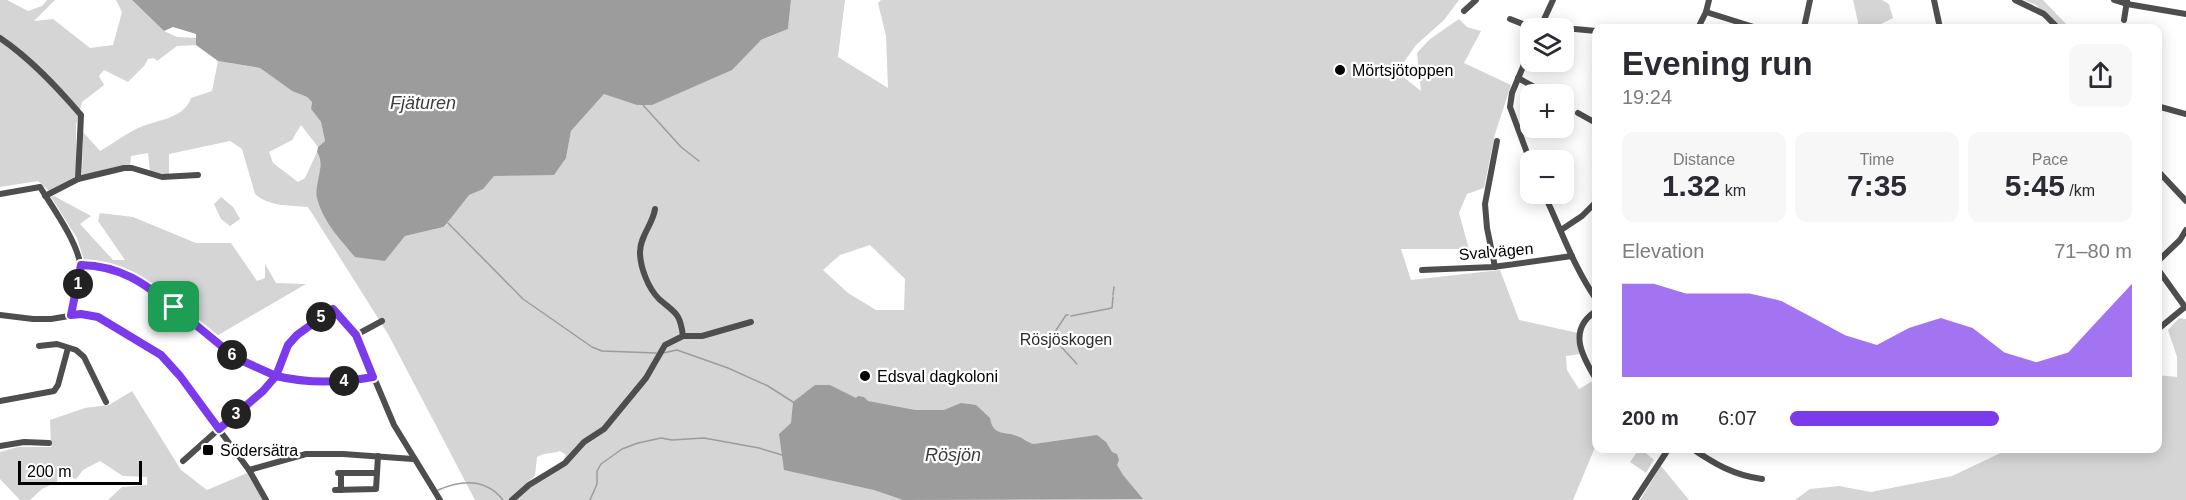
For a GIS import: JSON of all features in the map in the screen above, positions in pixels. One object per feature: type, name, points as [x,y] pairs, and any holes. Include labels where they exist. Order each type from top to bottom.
[{"type":"street","points":[[1464,11],[1476,0]]},
{"type":"street","points":[[1545,18],[1553,0]]},
{"type":"street","points":[[1700,24],[1706,12],[1708,0]]},
{"type":"street","points":[[1805,24],[1810,0]]},
{"type":"street","points":[[1934,0],[1939,24]]},
{"type":"street","points":[[2015,0],[2044,14],[2054,24]]},
{"type":"street","points":[[2114,0],[2186,14]]},
{"type":"street","points":[[2124,20],[2127,2]]},
{"type":"street","points":[[1706,12],[1744,24]]},
{"type":"street","points":[[1510,19],[1520,23]]},
{"type":"street","points":[[1575,29],[1592,31]]},
{"type":"street","points":[[0,38],[54,84],[81,115],[78,179]]},
{"type":"street","points":[[1521,72],[1512,93],[1510,106],[1526,150]]},
{"type":"street","points":[[1518,78],[1529,84]]},
{"type":"street","points":[[2162,107],[2186,114]]},
{"type":"street","points":[[1578,113],[1592,121]]},
{"type":"street","points":[[1495,267],[1485,204],[1497,141]]},
{"type":"street","points":[[45,196],[78,179],[124,168],[132,168],[162,177],[198,175]]},
{"type":"street","points":[[2162,175],[2186,201]]},
{"type":"street","points":[[0,194],[40,187],[73,243],[81,265],[71,315]]},
{"type":"street","points":[[1549,204],[1585,283],[1592,293]]},
{"type":"street","points":[[1561,230],[1592,206]]},
{"type":"street","points":[[655,208],[653,219],[641,244],[643,268],[658,297],[675,310],[682,323],[683,336]]},
{"type":"street","points":[[2162,257],[2180,240],[2186,230]]},
{"type":"street","name":"Svalvägen","points":[[1422,270],[1495,267],[1572,256]]},
{"type":"street","points":[[81,265],[102,266],[130,276],[155,292],[236,358],[276,376],[320,383],[373,377]]},
{"type":"street","points":[[2162,275],[2186,307],[2162,326]]},
{"type":"street","points":[[183,461],[263,391],[276,376],[288,345],[297,335],[333,309],[356,335],[394,425],[440,500]]},
{"type":"street","points":[[0,315],[33,319],[51,319],[81,314],[98,317],[161,355],[180,376],[249,470],[266,500]]},
{"type":"street","points":[[1592,314],[1581,326],[1579,343],[1592,373]]},
{"type":"street","points":[[356,335],[382,321]]},
{"type":"street","points":[[512,500],[528,485],[565,463],[584,442],[604,429],[645,378],[662,347],[683,336],[702,336],[751,322]]},
{"type":"street","points":[[39,346],[57,344],[76,350],[84,357],[106,402]]},
{"type":"street","points":[[0,400],[54,392],[68,348]]},
{"type":"street","points":[[0,446],[24,442],[50,443]]},
{"type":"street","points":[[1635,500],[1666,453]]},
{"type":"street","points":[[1698,453],[1741,477],[1762,479]]},
{"type":"street","points":[[249,470],[306,454],[413,459]]},
{"type":"street","points":[[377,473],[339,473],[338,490],[376,489],[377,473],[378,456]]},
{"type":"green space","points":[[0,0],[7,0],[28,11],[42,6],[47,0],[55,0],[34,21],[53,19],[90,48],[113,45],[122,12],[116,0],[132,0],[164,31],[177,37],[196,38],[196,45],[177,46],[157,61],[154,58],[148,59],[128,82],[104,70],[99,76],[104,85],[82,102],[76,125],[76,176],[49,191],[38,181],[0,187]]},
{"type":"green space","name":"Rösjöskogen","points":[[791,0],[845,0],[838,57],[888,88],[886,36],[878,3],[881,0],[1459,0],[1444,20],[1416,45],[1397,72],[1421,91],[1417,53],[1430,39],[1459,19],[1467,27],[1481,31],[1464,63],[1511,85],[1495,134],[1484,188],[1467,194],[1459,213],[1469,249],[1401,249],[1411,280],[1500,270],[1519,320],[1578,333],[1576,339],[1580,354],[1566,356],[1567,370],[1579,389],[1592,381],[1593,453],[1573,500],[475,500],[388,334],[308,207],[273,203],[255,194],[242,149],[230,141],[169,154],[169,175],[150,171],[148,153],[131,156],[130,166],[82,176],[83,132],[100,151],[136,129],[182,111],[191,98],[212,91],[218,61],[260,68],[312,102],[311,109],[321,122],[325,141],[318,147],[301,125],[292,140],[269,152],[273,163],[298,182],[305,178],[317,152],[320,167],[317,196],[385,261],[405,236],[445,227],[476,177],[566,158],[571,131],[604,94],[788,29]],"holes":[[[870,245],[905,279],[904,310],[876,310],[848,293],[823,270],[840,255]],[[560,451],[566,455],[554,469],[529,481],[535,476],[537,457]]]},
{"type":"green space","points":[[1853,0],[1882,0],[1889,4],[1893,18],[1881,24],[1858,24]]},
{"type":"green space","points":[[2024,0],[2043,0],[2066,24],[2056,24],[2036,5]]},
{"type":"green space","points":[[54,196],[91,216],[80,224],[113,260],[125,260],[98,221],[100,213],[133,217],[196,243],[231,243],[257,281],[265,278],[265,264],[276,283],[306,284],[215,337],[189,316],[177,296],[160,291],[123,268],[104,262],[84,260],[77,238],[51,197]]},
{"type":"green space","points":[[221,197],[233,207],[240,219],[230,226],[221,219],[214,204]]},
{"type":"green space","points":[[2179,318],[2186,319],[2186,500],[1795,500],[1810,489],[1839,486],[1871,492],[1952,476],[2001,453],[2162,453],[2162,376],[2177,377],[2177,357],[2168,330]]},
{"type":"green space","points":[[132,391],[181,470],[207,490],[247,473],[263,500],[108,500],[122,487],[147,485],[147,477],[123,476],[100,461],[83,470],[76,479],[58,473],[57,482],[42,489],[30,500],[20,500],[0,479],[0,452],[18,447],[51,447],[50,420],[85,408],[109,405]]},
{"type":"green space","points":[[1636,453],[1646,453],[1654,460],[1646,473],[1630,462]]},
{"type":"green space","points":[[1661,466],[1689,500],[1640,500]]},
{"type":"water","name":"Fjäturen","points":[[132,0],[791,0],[788,29],[761,40],[732,70],[652,105],[637,105],[604,94],[571,131],[566,158],[554,175],[494,176],[483,189],[469,195],[444,227],[405,236],[385,261],[355,257],[323,215],[317,198],[320,163],[317,152],[318,147],[325,141],[321,122],[311,109],[312,102],[260,68],[218,61],[196,45],[196,34],[173,27],[164,31]]},
{"type":"water","name":"Rösjön","points":[[815,385],[830,385],[856,398],[864,397],[868,401],[915,410],[944,410],[961,403],[976,405],[990,418],[997,431],[1017,436],[1034,444],[1097,435],[1106,442],[1112,452],[1117,454],[1119,460],[1117,465],[1143,499],[903,500],[874,490],[784,470],[779,434],[791,423],[793,402]]},
{"type":"waterway","points":[[643,105],[681,147],[699,161]]},
{"type":"waterway","points":[[448,223],[523,299],[592,347],[602,351],[656,353]]},
{"type":"waterway","points":[[1113,295],[1114,287]]},
{"type":"waterway","points":[[1071,316],[1112,308],[1113,297]]},
{"type":"waterway","points":[[1051,338],[1068,315]]},
{"type":"waterway","points":[[1055,340],[1077,364]]},
{"type":"waterway","points":[[663,353],[677,350],[728,368],[768,386],[793,402]]},
{"type":"waterway","points":[[590,500],[597,484],[597,471],[601,464],[622,449],[638,443],[661,438],[672,440],[704,438],[759,448],[782,455]]},
{"type":"waterway","points":[[438,490],[455,484],[473,483],[489,488],[503,500]]},
{"type":"place","name":"Mörtsjötoppen","points":[[1340,70]]},
{"type":"place","name":"Edsval dagkoloni","points":[[865,376]]},
{"type":"place","name":"Södersätra","points":[[208,450]]},
{"type":"route","points":[[174,307],[130,276],[102,266],[81,265],[71,315],[98,317],[161,355],[180,376],[219,429],[274,381],[276,376],[320,383],[373,377],[356,335],[333,309],[297,335],[288,345],[276,376],[236,358],[174,307]]}]
